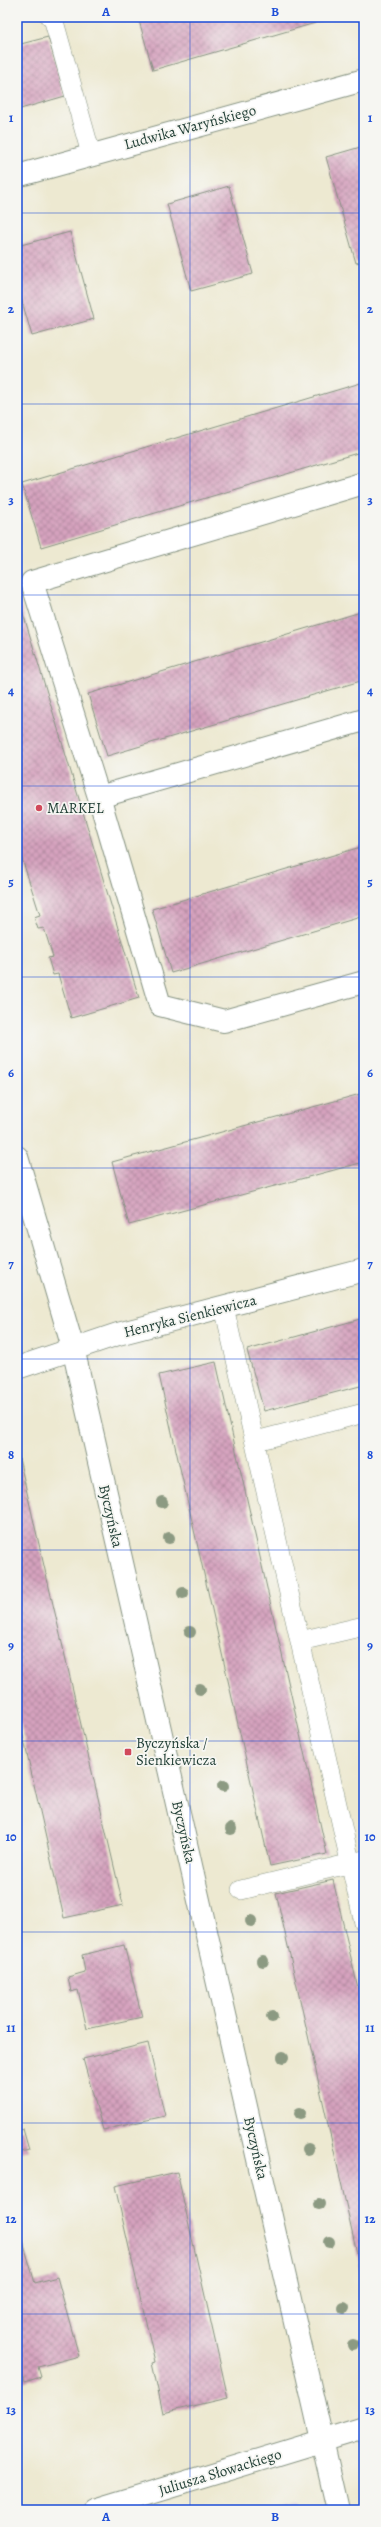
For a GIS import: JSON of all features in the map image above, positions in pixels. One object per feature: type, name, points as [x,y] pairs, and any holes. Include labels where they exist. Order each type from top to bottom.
[{"type":"street","name":"Ludwika Waryńskiego","points":[[17,176],[91,154],[364,80]]},
{"type":"street","points":[[364,483],[32,582],[99,797],[160,1005],[224,1021],[364,982]]},
{"type":"street","points":[[99,797],[364,720]]},
{"type":"street","name":"Byczyńska","points":[[17,1157],[73,1348],[338,2510]]},
{"type":"street","name":"Henryka Sienkiewicza","points":[[17,1368],[73,1348],[364,1270]]},
{"type":"street","name":"Juliusza Słowackiego","points":[[94,2510],[364,2428]]},
{"type":"lane","points":[[50,17],[53,18],[91,154]]},
{"type":"lane","points":[[224,1307],[256,1441],[300,1641],[357,1862],[364,1923]]},
{"type":"lane","points":[[256,1441],[364,1413]]},
{"type":"lane","points":[[300,1641],[364,1626]]},
{"type":"lane","points":[[241,1890],[357,1862]]},
{"type":"shaded area","points":[[294,2503],[296,2510],[268,2510]]},
{"type":"building","points":[[138,17],[336,17],[153,70]]},
{"type":"building","points":[[48,37],[65,96],[17,110],[17,45]]},
{"type":"building","points":[[364,146],[364,261],[356,263],[326,157]]},
{"type":"building","points":[[229,186],[253,274],[191,291],[167,204]]},
{"type":"building","points":[[70,232],[94,319],[32,336],[17,284],[17,246]]},
{"type":"building","points":[[364,382],[364,451],[41,547],[22,484]]},
{"type":"building","points":[[17,593],[139,998],[71,1018],[58,974],[53,975],[48,958],[53,957],[44,928],[38,929],[34,917],[40,915],[17,843]]},
{"type":"building","points":[[364,611],[364,680],[107,756],[88,694]]},
{"type":"building","points":[[364,846],[364,916],[171,973],[152,909]]},
{"type":"building","points":[[364,1093],[364,1162],[129,1225],[112,1162]]},
{"type":"building","points":[[364,1318],[364,1385],[264,1411],[247,1350]]},
{"type":"building","points":[[216,1362],[327,1854],[270,1866],[159,1375]]},
{"type":"building","points":[[18,1454],[123,1905],[64,1918],[17,1709]]},
{"type":"building","points":[[333,1880],[364,2014],[363,2280],[276,1893]]},
{"type":"building","points":[[124,1945],[142,2017],[87,2029],[78,1990],[71,1992],[68,1977],[85,1972],[82,1955]]},
{"type":"building","points":[[148,2043],[165,2116],[103,2130],[83,2059]]},
{"type":"building","points":[[23,2129],[29,2150],[17,2153],[17,2131]]},
{"type":"building","points":[[177,2172],[228,2398],[163,2413],[152,2363],[155,2362],[115,2186]]},
{"type":"building","points":[[17,2221],[35,2283],[57,2277],[79,2356],[38,2367],[41,2377],[24,2382],[21,2370],[17,2371]]},
{"type":"place","name":"MARKEL","points":[[39,808]]},
{"type":"place","name":"Byczyńska / Sienkiewicza","points":[[128,1752]]}]
